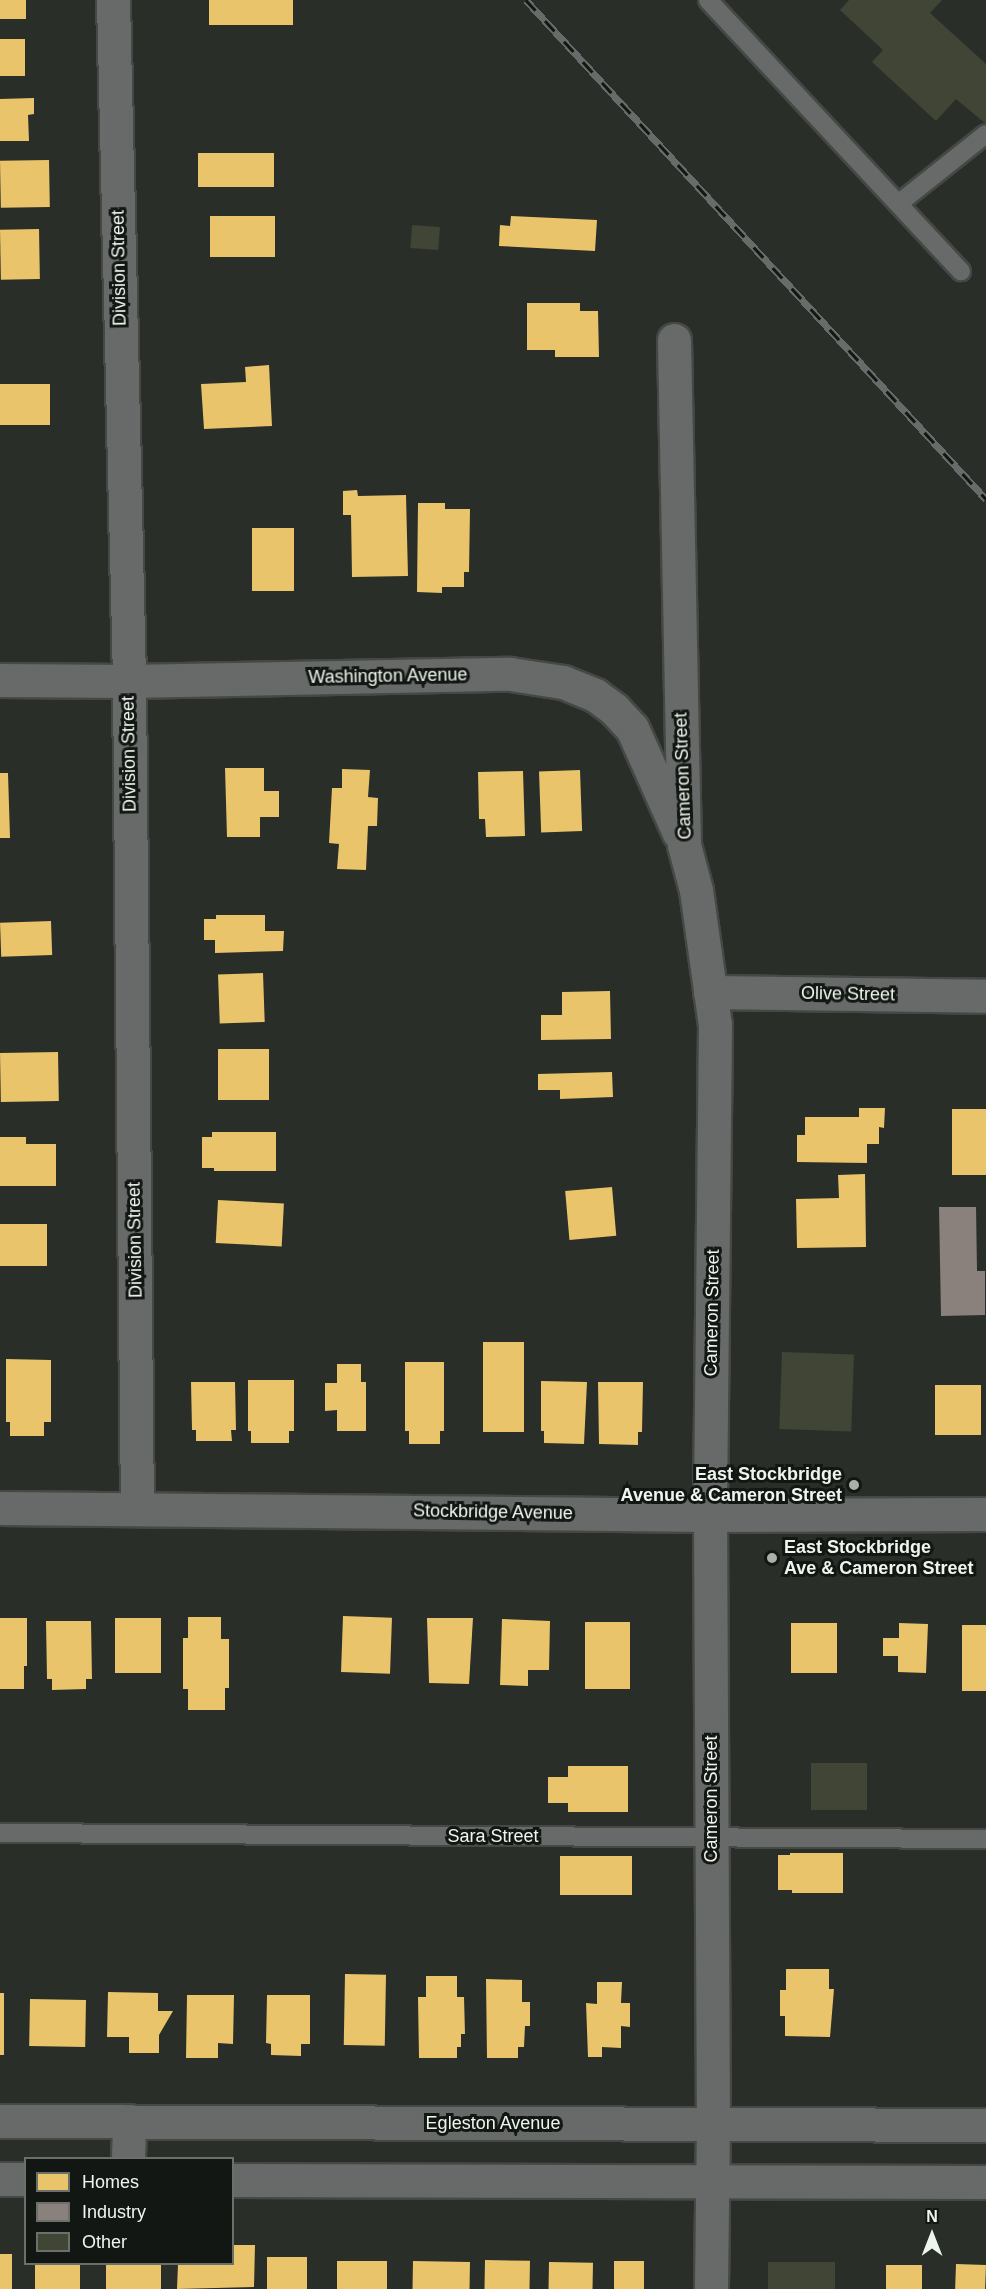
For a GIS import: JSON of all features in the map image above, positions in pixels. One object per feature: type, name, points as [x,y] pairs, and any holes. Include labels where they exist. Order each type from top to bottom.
[{"type":"street","name":"Division Street","points":[[113,0],[129,681],[138,1508]]},
{"type":"street","name":"Cameron Street","points":[[674,340],[684,845],[696,890],[715,1025],[710,1515],[713,2123],[711,2289]]},
{"type":"street","name":"Washington Avenue","points":[[0,680],[129,681],[510,674],[563,682],[595,695],[614,709],[632,728],[684,845]]},
{"type":"street","name":"Olive Street","points":[[710,992],[986,996]]},
{"type":"street","name":"Stockbridge Avenue","points":[[0,1508],[710,1515],[986,1514]]},
{"type":"street","name":"Egleston Avenue","points":[[0,2121],[986,2125]]},
{"type":"street","points":[[128,2157],[129,2121]]},
{"type":"street","points":[[0,2179],[24,2179]]},
{"type":"street","points":[[234,2180],[986,2182]]},
{"type":"lane","points":[[708,0],[961,271]]},
{"type":"lane","points":[[898,204],[986,134]]},
{"type":"lane","name":"Sara Street","points":[[0,1833],[986,1839]]},
{"type":"building: Homes","points":[[0,0],[26,0],[26,19],[0,19]]},
{"type":"building: Homes","points":[[209,0],[293,0],[293,25],[209,25]]},
{"type":"building: Homes","points":[[0,39],[25,39],[25,76],[0,76]]},
{"type":"building: Homes","points":[[34,98],[34,114],[28,115],[29,141],[0,141],[0,99]]},
{"type":"building: Homes","points":[[198,153],[274,153],[274,187],[198,187]]},
{"type":"building: Homes","points":[[49,160],[50,207],[1,208],[0,161]]},
{"type":"building: Homes","points":[[210,216],[275,216],[275,257],[210,257]]},
{"type":"building: Homes","points":[[511,216],[597,220],[595,251],[499,246],[500,225],[510,226]]},
{"type":"building: Homes","points":[[39,229],[40,279],[1,280],[0,230]]},
{"type":"building: Homes","points":[[527,303],[580,303],[580,311],[598,311],[599,357],[555,357],[555,350],[527,350]]},
{"type":"building: Homes","points":[[269,365],[272,426],[204,429],[201,384],[246,382],[245,367]]},
{"type":"building: Homes","points":[[0,384],[50,384],[50,425],[0,425]]},
{"type":"building: Homes","points":[[357,490],[358,496],[406,495],[408,576],[352,577],[351,515],[343,515],[343,491]]},
{"type":"building: Homes","points":[[418,503],[445,503],[445,509],[470,509],[469,572],[464,572],[464,587],[442,587],[442,593],[417,592]]},
{"type":"building: Homes","points":[[252,528],[294,528],[294,591],[252,591]]},
{"type":"building: Homes","points":[[225,768],[264,768],[264,791],[279,791],[279,817],[260,817],[260,837],[227,837]]},
{"type":"building: Homes","points":[[342,769],[370,770],[368,797],[378,798],[377,826],[368,826],[366,870],[337,869],[339,844],[329,843],[332,788],[342,788]]},
{"type":"building: Homes","points":[[580,770],[582,831],[541,832],[539,771]]},
{"type":"building: Homes","points":[[523,771],[525,836],[486,837],[485,819],[479,819],[478,772]]},
{"type":"building: Homes","points":[[0,773],[8,773],[10,838],[0,838]]},
{"type":"building: Homes","points":[[216,915],[265,915],[265,931],[284,931],[283,951],[215,953],[215,940],[204,940],[204,919],[216,919]]},
{"type":"building: Homes","points":[[51,921],[52,955],[1,957],[0,923]]},
{"type":"building: Homes","points":[[263,973],[265,1022],[220,1024],[218,975]]},
{"type":"building: Homes","points":[[610,991],[611,1039],[541,1040],[541,1015],[562,1015],[562,992]]},
{"type":"building: Homes","points":[[218,1049],[269,1049],[269,1100],[218,1100]]},
{"type":"building: Homes","points":[[58,1052],[59,1101],[1,1102],[0,1053]]},
{"type":"building: Homes","points":[[612,1072],[613,1097],[560,1099],[560,1090],[538,1090],[538,1074]]},
{"type":"building: Homes","points":[[859,1108],[885,1108],[884,1128],[879,1127],[879,1144],[867,1144],[867,1163],[797,1162],[797,1135],[805,1135],[805,1117],[859,1117]]},
{"type":"building: Homes","points":[[952,1109],[986,1109],[986,1175],[952,1175]]},
{"type":"building: Homes","points":[[212,1132],[276,1132],[276,1171],[214,1171],[214,1168],[202,1168],[202,1137],[212,1137]]},
{"type":"building: Homes","points":[[0,1137],[26,1137],[26,1144],[56,1144],[56,1186],[0,1186]]},
{"type":"building: Homes","points":[[865,1174],[866,1247],[797,1248],[796,1199],[839,1198],[838,1175]]},
{"type":"building: Homes","points":[[612,1187],[616,1236],[569,1240],[565,1191]]},
{"type":"building: Homes","points":[[218,1200],[284,1203],[282,1246],[216,1243]]},
{"type":"building: Homes","points":[[0,1224],[47,1224],[47,1266],[0,1266]]},
{"type":"building: Homes","points":[[483,1342],[524,1342],[524,1432],[483,1432]]},
{"type":"building: Homes","points":[[6,1359],[51,1360],[51,1422],[44,1422],[44,1436],[10,1436],[10,1422],[6,1422]]},
{"type":"building: Homes","points":[[405,1362],[444,1362],[444,1431],[440,1431],[440,1444],[409,1444],[409,1431],[405,1431]]},
{"type":"building: Homes","points":[[337,1364],[361,1364],[361,1382],[366,1382],[366,1431],[337,1431],[337,1410],[325,1411],[325,1383],[337,1383]]},
{"type":"building: Homes","points":[[248,1380],[294,1380],[294,1431],[289,1431],[289,1443],[251,1443],[251,1431],[248,1431]]},
{"type":"building: Homes","points":[[541,1381],[587,1382],[584,1444],[544,1443],[544,1431],[541,1431]]},
{"type":"building: Homes","points":[[191,1382],[235,1382],[236,1430],[231,1430],[232,1441],[196,1441],[196,1430],[192,1430]]},
{"type":"building: Homes","points":[[598,1382],[643,1382],[642,1432],[638,1432],[638,1445],[599,1444]]},
{"type":"building: Homes","points":[[935,1385],[981,1385],[981,1435],[935,1435]]},
{"type":"building: Homes","points":[[343,1616],[392,1618],[390,1674],[341,1672]]},
{"type":"building: Homes","points":[[188,1617],[221,1617],[221,1639],[229,1639],[229,1688],[225,1688],[225,1710],[188,1710],[188,1689],[183,1689],[183,1638],[188,1638]]},
{"type":"building: Homes","points":[[0,1618],[27,1618],[27,1666],[24,1666],[24,1689],[0,1689]]},
{"type":"building: Homes","points":[[115,1618],[161,1618],[161,1673],[115,1673]]},
{"type":"building: Homes","points":[[427,1618],[473,1618],[469,1684],[429,1683]]},
{"type":"building: Homes","points":[[502,1619],[550,1621],[549,1670],[528,1670],[528,1686],[500,1685]]},
{"type":"building: Homes","points":[[46,1621],[91,1621],[92,1679],[86,1679],[86,1689],[52,1690],[52,1679],[47,1679]]},
{"type":"building: Homes","points":[[585,1622],[630,1622],[630,1689],[585,1689]]},
{"type":"building: Homes","points":[[791,1623],[837,1623],[837,1673],[791,1673]]},
{"type":"building: Homes","points":[[899,1623],[928,1624],[926,1673],[898,1672],[898,1656],[883,1656],[883,1638],[899,1638]]},
{"type":"building: Homes","points":[[962,1625],[986,1625],[986,1691],[962,1691]]},
{"type":"building: Homes","points":[[568,1766],[628,1766],[628,1812],[568,1812],[568,1803],[548,1803],[548,1777],[568,1777]]},
{"type":"building: Homes","points":[[790,1853],[843,1853],[843,1893],[792,1893],[792,1890],[778,1890],[778,1855],[790,1855]]},
{"type":"building: Homes","points":[[560,1856],[632,1856],[632,1895],[560,1895]]},
{"type":"building: Homes","points":[[786,1969],[829,1969],[829,1989],[834,1989],[830,2037],[785,2036],[785,2016],[780,2016],[780,1990],[786,1990]]},
{"type":"building: Homes","points":[[345,1974],[386,1975],[385,2046],[344,2045]]},
{"type":"building: Homes","points":[[426,1976],[457,1976],[457,1997],[464,1997],[465,2034],[461,2034],[461,2047],[457,2047],[457,2058],[419,2058],[418,1997],[426,1997]]},
{"type":"building: Homes","points":[[486,1979],[522,1980],[522,2002],[530,2002],[530,2026],[525,2026],[524,2047],[518,2047],[518,2058],[487,2058]]},
{"type":"building: Homes","points":[[597,1982],[622,1982],[621,2003],[630,2003],[630,2027],[621,2026],[621,2048],[602,2047],[602,2057],[588,2057],[586,2003],[597,2004]]},
{"type":"building: Homes","points":[[108,1992],[158,1993],[158,2011],[173,2011],[159,2035],[159,2053],[129,2053],[129,2037],[107,2037]]},
{"type":"building: Homes","points":[[0,1993],[4,1993],[4,2055],[0,2055]]},
{"type":"building: Homes","points":[[187,1995],[234,1995],[233,2044],[218,2043],[218,2058],[186,2058]]},
{"type":"building: Homes","points":[[267,1995],[310,1995],[310,2044],[301,2044],[301,2056],[271,2055],[271,2044],[266,2043]]},
{"type":"building: Homes","points":[[30,1999],[86,2000],[85,2047],[29,2046]]},
{"type":"building: Homes","points":[[234,2245],[255,2245],[254,2287],[177,2289],[178,2265],[234,2265]]},
{"type":"building: Homes","points":[[0,2254],[12,2254],[12,2289],[0,2289]]},
{"type":"building: Homes","points":[[267,2257],[307,2257],[307,2289],[267,2289]]},
{"type":"building: Homes","points":[[485,2260],[530,2261],[530,2289],[484,2289]]},
{"type":"building: Homes","points":[[337,2261],[387,2261],[387,2289],[337,2289]]},
{"type":"building: Homes","points":[[413,2261],[470,2262],[470,2289],[413,2289]]},
{"type":"building: Homes","points":[[614,2261],[644,2261],[644,2289],[614,2289]]},
{"type":"building: Homes","points":[[549,2262],[593,2263],[593,2289],[549,2289]]},
{"type":"building: Homes","points":[[956,2264],[986,2265],[985,2289],[955,2289]]},
{"type":"building: Homes","points":[[35,2265],[80,2265],[80,2289],[35,2289]]},
{"type":"building: Homes","points":[[106,2265],[161,2265],[161,2289],[106,2289]]},
{"type":"building: Homes","points":[[886,2265],[922,2265],[922,2289],[886,2289]]},
{"type":"building: Industry","points":[[939,1207],[976,1207],[977,1271],[985,1271],[985,1315],[941,1316]]},
{"type":"building: Other","points":[[849,0],[942,0],[930,13],[986,64],[986,124],[956,99],[936,121],[872,62],[883,50],[840,10]]},
{"type":"building: Other","points":[[412,225],[440,227],[438,250],[410,248]]},
{"type":"building: Other","points":[[782,1352],[854,1355],[851,1431],[779,1429]]},
{"type":"building: Other","points":[[811,1763],[867,1763],[867,1810],[811,1810]]},
{"type":"building: Other","points":[[768,2262],[835,2262],[835,2289],[768,2289]]},
{"type":"railway","points":[[526,0],[986,499]]},
{"type":"place","name":"East Stockbridge Avenue & Cameron Street","points":[[854,1485]]},
{"type":"place","name":"East Stockbridge Ave & Cameron Street","points":[[772,1558]]}]
